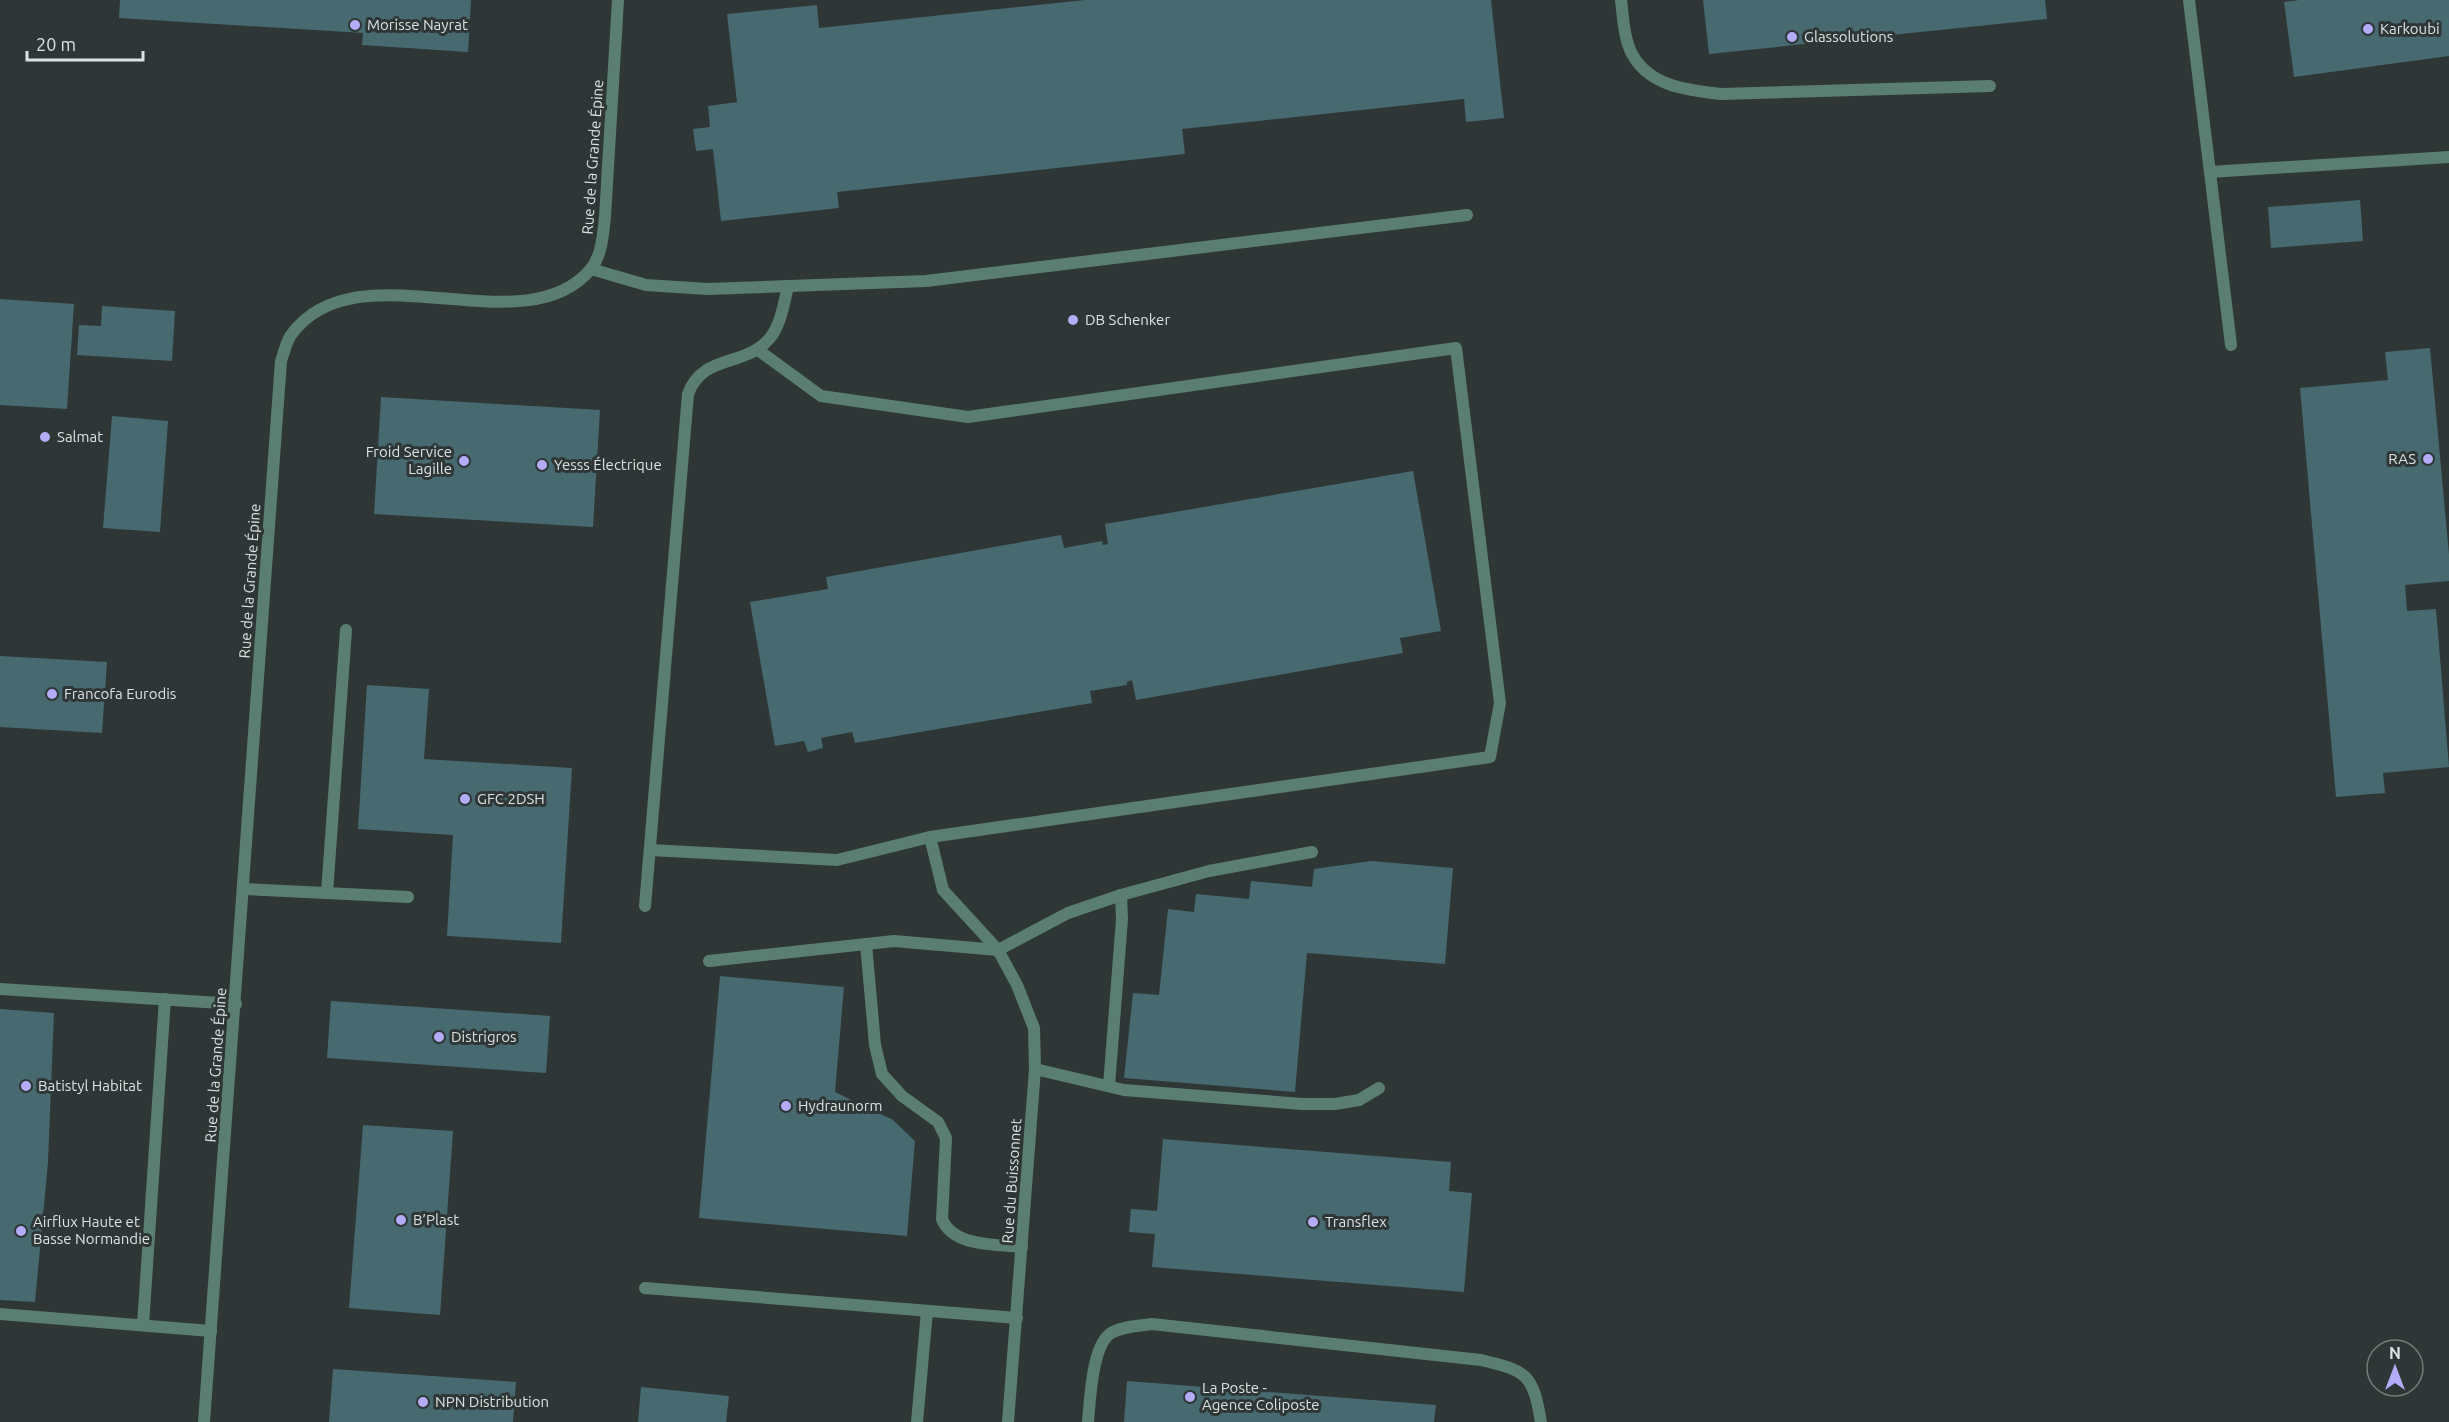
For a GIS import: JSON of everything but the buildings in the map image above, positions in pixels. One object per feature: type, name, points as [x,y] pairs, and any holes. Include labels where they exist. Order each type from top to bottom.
[{"type":"street","name":"Rue de la Grande Épine","points":[[204,1422],[281,361],[289,336],[308,317],[329,304],[354,297],[524,300],[555,294],[573,284],[591,269],[600,249],[605,218],[618,0]]},
{"type":"street","points":[[1621,0],[1632,54],[1650,76],[1682,90],[1721,94],[1990,86]]},
{"type":"street","points":[[2189,0],[2231,345]]},
{"type":"street","points":[[2210,172],[2449,157]]},
{"type":"street","points":[[591,269],[646,285],[708,290],[926,281],[1467,215]]},
{"type":"street","points":[[645,906],[688,394],[693,380],[702,372],[758,350],[771,337],[781,317],[788,286]]},
{"type":"street","points":[[650,850],[837,860],[930,837],[1490,757],[1500,703],[1456,348],[968,417],[820,396],[758,350]]},
{"type":"street","points":[[327,893],[346,630]]},
{"type":"street","name":"Rue du Buissonnet","points":[[930,837],[943,890],[998,950],[1017,985],[1034,1028],[1035,1069],[1008,1422]]},
{"type":"street","points":[[709,960],[894,941],[998,950],[1068,913],[1121,895],[1209,871],[1312,852]]},
{"type":"street","points":[[244,888],[408,897]]},
{"type":"street","points":[[1109,1086],[1122,919],[1121,895]]},
{"type":"street","points":[[866,944],[875,1045],[882,1074],[902,1096],[938,1122],[946,1138],[942,1219],[946,1228],[954,1236],[972,1241],[1022,1246]]},
{"type":"street","points":[[0,989],[236,1004]]},
{"type":"street","points":[[143,1325],[165,999]]},
{"type":"street","points":[[1035,1069],[1109,1086],[1302,1104],[1335,1104],[1359,1100],[1379,1088]]},
{"type":"street","points":[[645,1288],[1017,1318]]},
{"type":"street","points":[[917,1422],[927,1311]]},
{"type":"street","points":[[0,1314],[211,1331]]},
{"type":"street","points":[[1088,1422],[1095,1362],[1102,1342],[1110,1334],[1124,1328],[1152,1324],[1481,1360],[1511,1367],[1529,1379],[1536,1394],[1541,1422]]},
{"type":"place","name":"Morisse Nayrat","points":[[355,25]]},
{"type":"place","name":"Karkoubi","points":[[2368,29]]},
{"type":"place","name":"Glassolutions","points":[[1792,37]]},
{"type":"place","name":"DB Schenker","points":[[1073,320]]},
{"type":"place","name":"Salmat","points":[[45,437]]},
{"type":"place","name":"RAS","points":[[2428,459]]},
{"type":"place","name":"Froid Service Lagille","points":[[464,461]]},
{"type":"place","name":"Yesss Électrique","points":[[542,465]]},
{"type":"place","name":"Francofa Eurodis","points":[[52,694]]},
{"type":"place","name":"GFC 2DSH","points":[[465,799]]},
{"type":"place","name":"Distrigros","points":[[439,1037]]},
{"type":"place","name":"Batistyl Habitat","points":[[26,1086]]},
{"type":"place","name":"Hydraunorm","points":[[786,1106]]},
{"type":"place","name":"B’Plast","points":[[401,1220]]},
{"type":"place","name":"Transflex","points":[[1313,1222]]},
{"type":"place","name":"Airflux Haute et Basse Normandie","points":[[21,1231]]},
{"type":"place","name":"La Poste - Agence Coliposte","points":[[1190,1397]]},
{"type":"place","name":"NPN Distribution","points":[[423,1402]]}]
